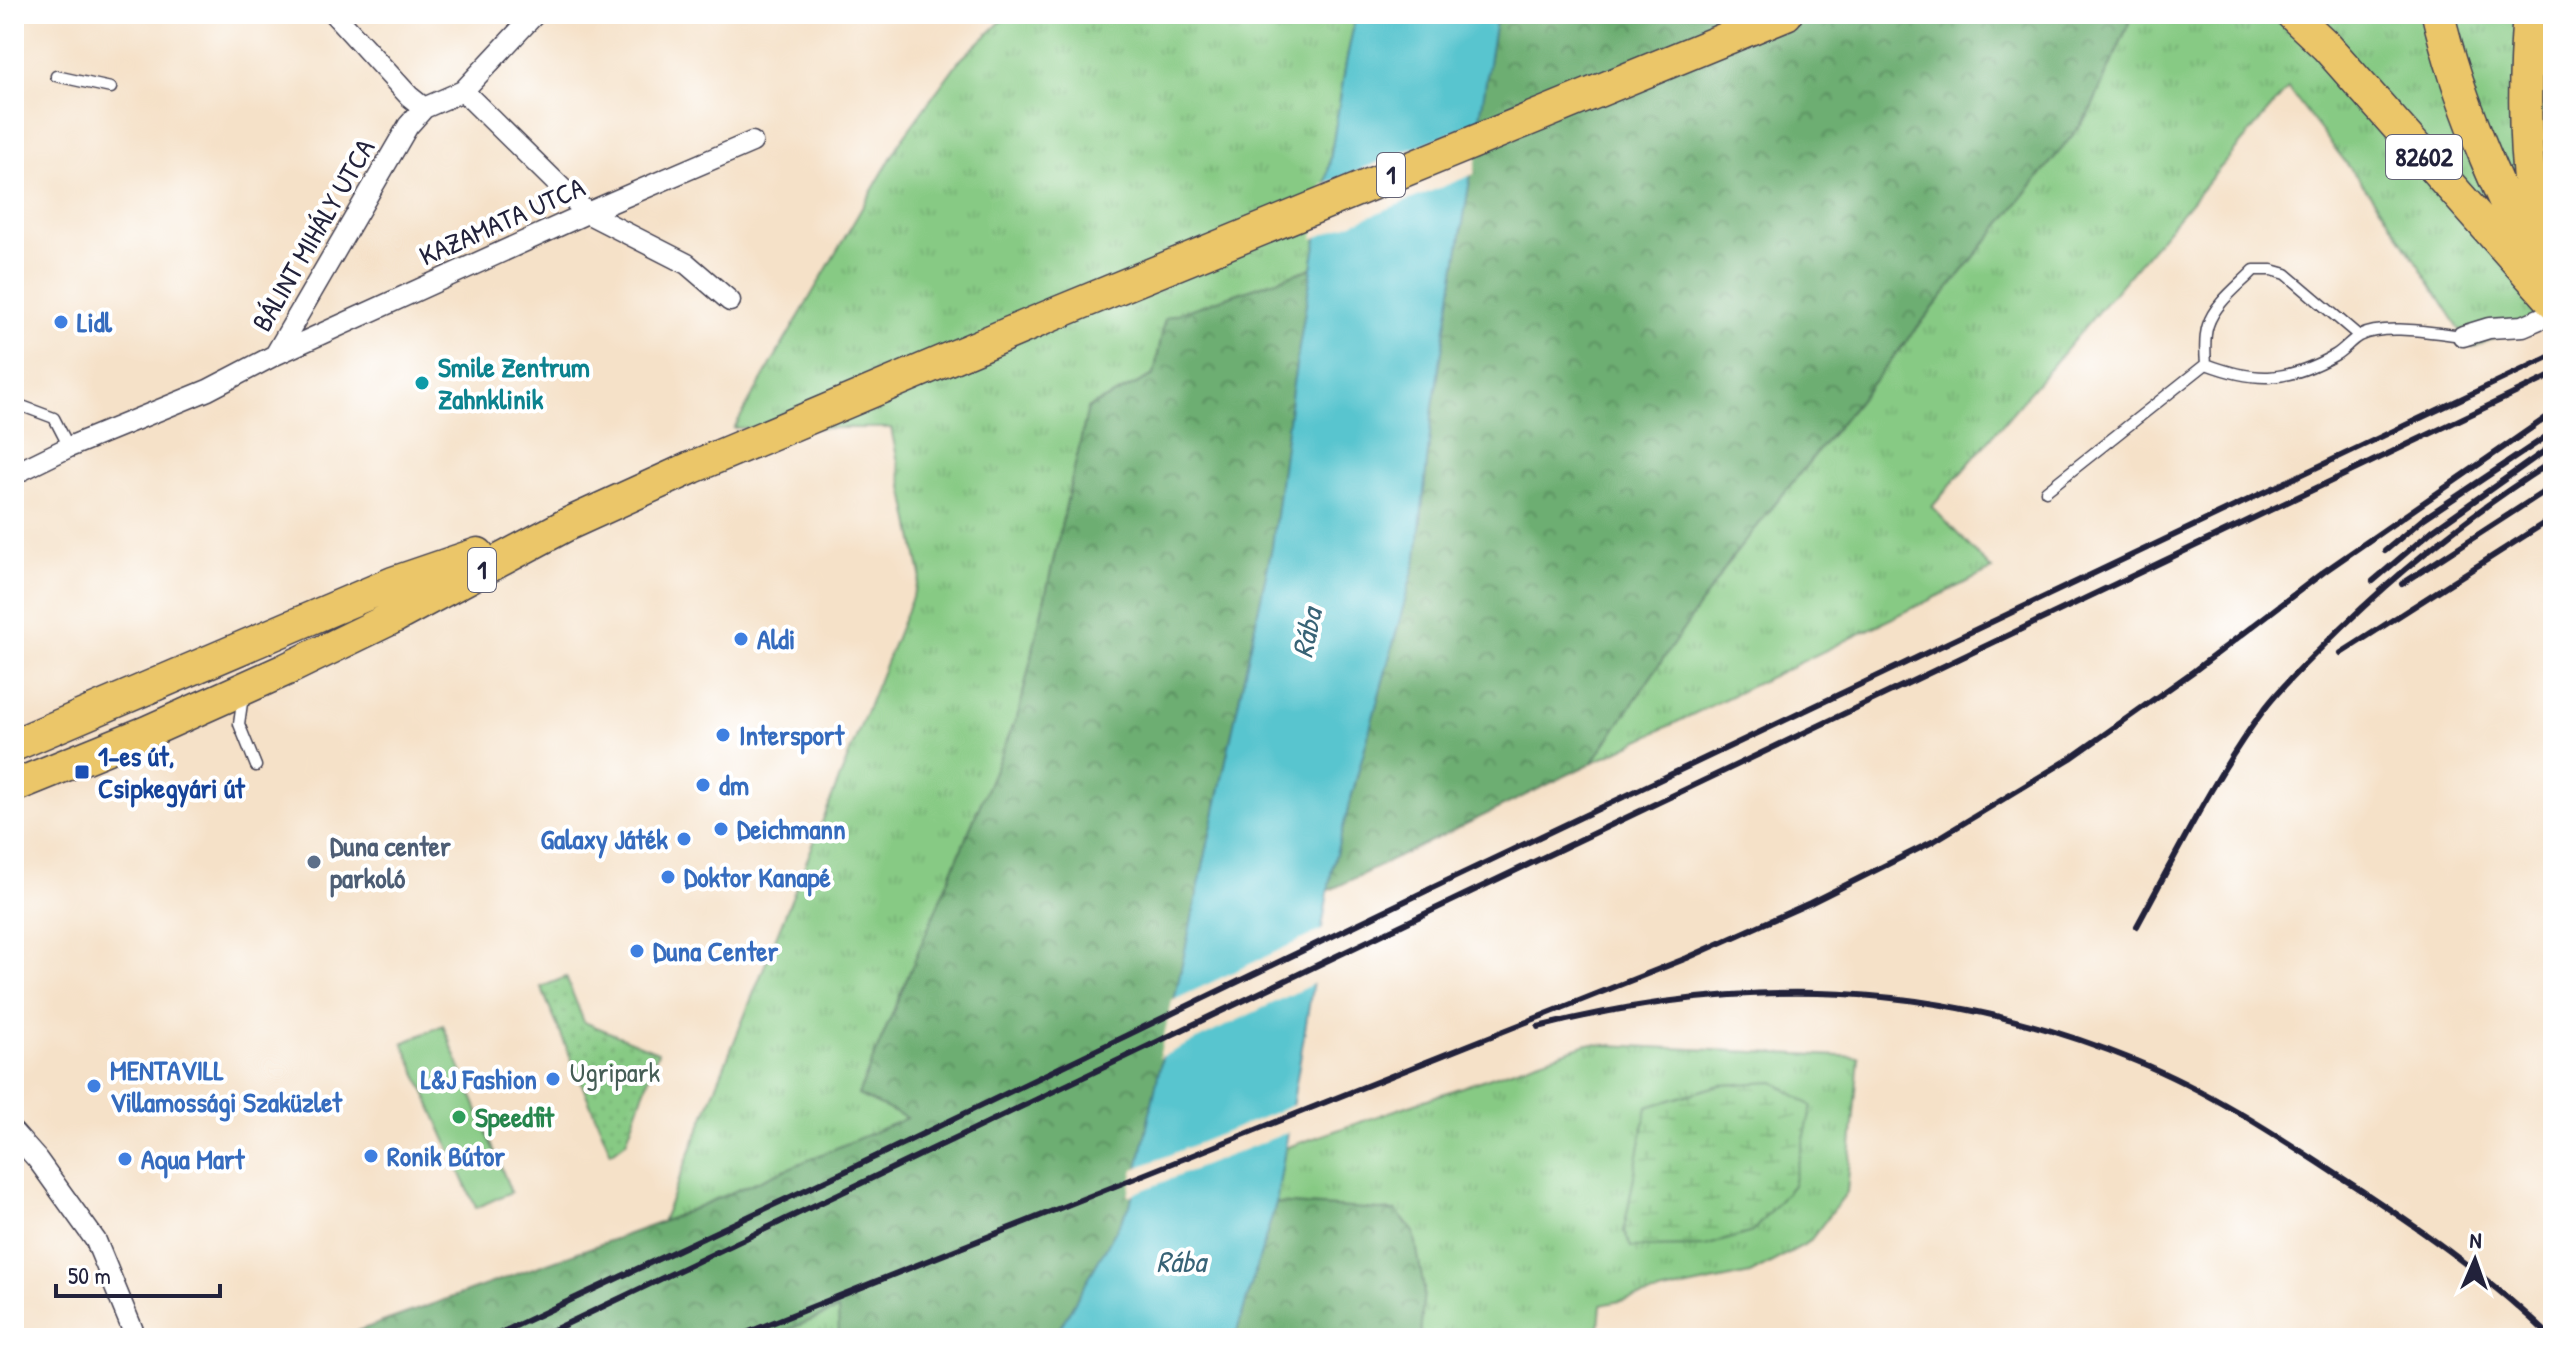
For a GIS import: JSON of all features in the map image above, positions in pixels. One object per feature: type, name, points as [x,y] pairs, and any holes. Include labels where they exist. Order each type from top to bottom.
[{"type":"main road","name":"1","points":[[14,786],[147,732],[285,670],[396,616],[568,524],[707,461],[1057,313],[1786,14]]},
{"type":"main road","name":"82602","points":[[2292,14],[2326,46],[2553,302]]},
{"type":"main road","points":[[2438,14],[2456,80],[2495,183],[2553,302]]},
{"type":"main road","points":[[2529,14],[2525,82],[2530,181],[2553,302]]},
{"type":"main road","name":"1","points":[[14,745],[393,583],[568,524]]},
{"type":"street","name":"BÁLINT MIHÁLY UTCA","points":[[14,474],[69,447],[208,390],[275,355],[408,126],[424,108],[463,91],[535,14]]},
{"type":"street","points":[[337,15],[409,96],[424,108]]},
{"type":"street","points":[[463,91],[587,213],[687,264],[730,301]]},
{"type":"street","name":"KAZAMATA UTCA","points":[[275,355],[587,213],[752,142]]},
{"type":"street","points":[[2463,336],[2489,328],[2523,326],[2553,313]]},
{"type":"street","points":[[14,1133],[37,1159],[96,1241],[136,1338]]},
{"type":"lane","points":[[56,76],[111,88]]},
{"type":"lane","points":[[2206,364],[2208,323],[2223,301],[2254,270],[2286,274],[2359,336]]},
{"type":"lane","points":[[2206,364],[2238,376],[2268,378],[2290,375],[2336,355],[2359,336],[2381,330],[2463,336]]},
{"type":"lane","points":[[2046,491],[2206,364]]},
{"type":"lane","points":[[14,403],[54,418],[69,447]]},
{"type":"lane","points":[[256,766],[239,724],[242,703],[285,670]]},
{"type":"green space","points":[[1009,14],[1356,14],[1312,268],[1165,318],[1154,375],[1088,408],[1019,712],[858,1095],[908,1118],[662,1222],[921,575],[891,428],[734,428],[902,139],[958,62]]},
{"type":"green space","points":[[1497,14],[2133,14],[2088,116],[1734,555],[1592,763],[1328,891],[1417,556],[1433,406]]},
{"type":"green space","points":[[2133,14],[2553,14],[2553,311],[2472,348],[2384,212],[2288,88],[1932,507],[1992,570],[1592,763],[1734,555],[2088,116]]},
{"type":"green space","points":[[1312,268],[1292,390],[1272,547],[1130,1206],[1054,1338],[839,1338],[838,1309],[768,1338],[338,1338],[662,1222],[907,1118],[858,1095],[1019,712],[1088,408],[1154,375],[1165,318]]},
{"type":"green space","name":"Ugripark","points":[[566,977],[584,1022],[658,1052],[626,1142],[611,1153],[541,987]]},
{"type":"green space","name":"Speedfit","points":[[443,1025],[511,1192],[476,1208],[403,1043]]},
{"type":"green space","points":[[1587,1044],[1859,1057],[1847,1192],[1809,1242],[1750,1274],[1601,1305],[1598,1338],[1420,1338],[1424,1289],[1276,1203],[1285,1148]]},
{"type":"green space","points":[[1774,1082],[1812,1106],[1793,1185],[1752,1232],[1705,1246],[1631,1247],[1624,1230],[1647,1107],[1720,1085]]},
{"type":"green space","points":[[1276,1203],[1396,1211],[1414,1232],[1424,1289],[1420,1338],[1235,1338]]},
{"type":"green space","points":[[839,1309],[839,1338],[768,1338]]},
{"type":"water","name":"Rába","points":[[1356,14],[1497,14],[1433,406],[1417,556],[1332,868],[1276,1203],[1235,1338],[1054,1338],[1130,1206],[1272,547],[1292,390]]},
{"type":"pier","points":[[1483,120],[1474,174],[1313,239],[1322,185]]},
{"type":"pier","points":[[1326,928],[1317,982],[1159,1058],[1172,1001]]},
{"type":"pier","points":[[1296,1104],[1291,1131],[1128,1196],[1134,1169]]},
{"type":"railway","points":[[490,1338],[2553,355]]},
{"type":"railway","points":[[537,1338],[2553,375]]},
{"type":"railway","points":[[734,1338],[1687,958],[1810,903],[1934,841],[2071,758],[2194,671],[2325,571],[2553,413]]},
{"type":"railway","points":[[2385,551],[2423,519],[2553,432]]},
{"type":"railway","points":[[2373,581],[2433,530],[2553,445]]},
{"type":"railway","points":[[2137,926],[2229,762],[2284,686],[2347,622],[2403,572],[2461,525],[2553,461]]},
{"type":"railway","points":[[2402,584],[2553,486]]},
{"type":"railway","points":[[2341,653],[2543,524]]},
{"type":"railway","points":[[1538,1027],[1615,1010],[1690,999],[1766,993],[1840,994],[1914,1001],[1988,1014],[2062,1034],[2162,1072],[2263,1127],[2448,1250],[2552,1338]]},
{"type":"place","name":"Lidl","points":[[61,322]]},
{"type":"place","name":"Smile Zentrum Zahnklinik","points":[[422,383]]},
{"type":"place","name":"Aldi","points":[[741,639]]},
{"type":"place","name":"Intersport","points":[[723,735]]},
{"type":"place","name":"1-es út, Csipkegyári út","points":[[82,772]]},
{"type":"place","name":"dm","points":[[703,785]]},
{"type":"place","name":"Deichmann","points":[[721,829]]},
{"type":"place","name":"Galaxy Játék","points":[[684,839]]},
{"type":"place","name":"Duna center parkoló","points":[[314,862]]},
{"type":"place","name":"Doktor Kanapé","points":[[668,877]]},
{"type":"place","name":"Duna Center","points":[[637,951]]},
{"type":"place","name":"L&J Fashion","points":[[553,1079]]},
{"type":"place","name":"MENTAVILL Villamossági Szaküzlet","points":[[94,1086]]},
{"type":"place","name":"Speedfit","points":[[459,1117]]},
{"type":"place","name":"Ronik Bútor","points":[[371,1156]]},
{"type":"place","name":"Aqua Mart","points":[[125,1159]]}]
